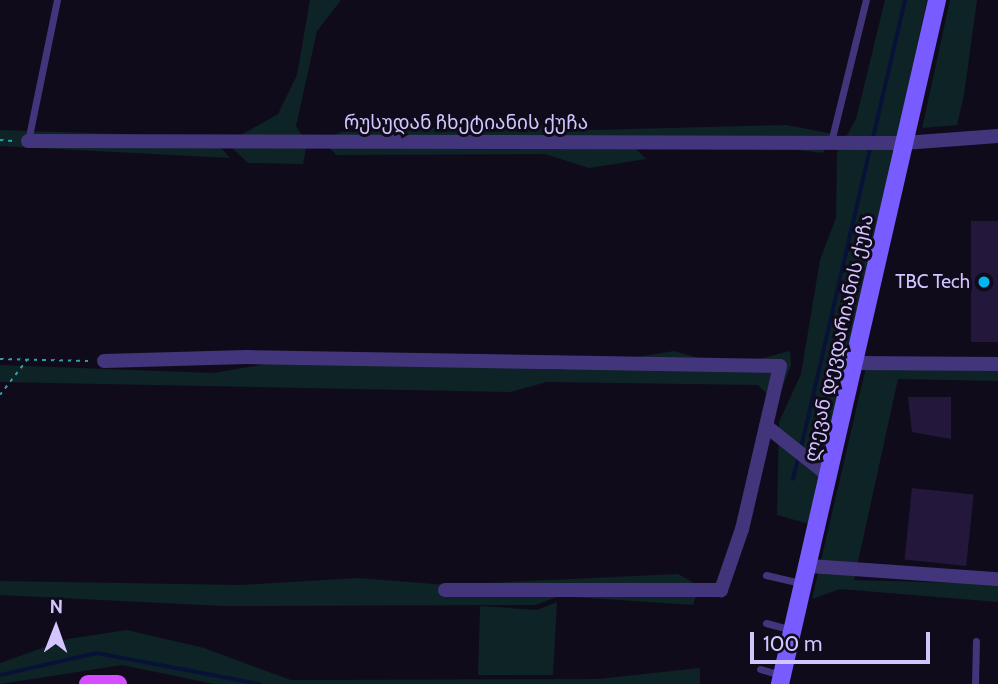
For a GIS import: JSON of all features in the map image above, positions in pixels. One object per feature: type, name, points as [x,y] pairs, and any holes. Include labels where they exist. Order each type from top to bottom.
[{"type":"main road","name":"ლევან დევდარიანის ქუჩა","points":[[781,680],[830,476],[937,0]]},
{"type":"main road","points":[[88,684],[118,684]]},
{"type":"street","name":"რუსუდან ჩხეტიანის ქუჩა","points":[[29,141],[904,144],[998,136]]},
{"type":"street","points":[[104,361],[246,357],[780,366],[721,590],[444,590]]},
{"type":"street","points":[[854,363],[998,364]]},
{"type":"street","points":[[766,426],[830,476]]},
{"type":"street","points":[[807,575],[998,579]]},
{"type":"lane","points":[[29,141],[57,0]]},
{"type":"lane","points":[[831,143],[866,0]]},
{"type":"lane","points":[[766,575],[807,575]]},
{"type":"lane","points":[[766,623],[793,630]]},
{"type":"lane","points":[[975,684],[976,641]]},
{"type":"lane","points":[[760,669],[781,680]]},
{"type":"path","points":[[0,359],[104,361]]},
{"type":"path","points":[[0,395],[27,360]]},
{"type":"green space","points":[[310,0],[341,0],[317,31],[296,126],[307,143],[303,164],[248,163],[227,143],[278,114],[297,75]]},
{"type":"green space","points":[[885,0],[927,0],[813,525],[777,515],[779,422],[801,374],[820,260],[836,218],[837,153],[856,119]]},
{"type":"green space","points":[[950,0],[977,0],[964,95],[957,125],[922,128]]},
{"type":"green space","points":[[466,116],[593,130],[786,125],[834,134],[823,153],[765,146],[634,147],[646,159],[589,168],[545,154],[336,155],[323,140],[346,130],[432,128]]},
{"type":"green space","points":[[0,130],[212,137],[230,158],[0,146]]},
{"type":"green space","points":[[674,351],[702,359],[759,359],[790,351],[791,365],[776,403],[758,385],[547,382],[510,392],[0,382],[0,365],[213,373],[267,364],[407,362],[562,370]]},
{"type":"green space","points":[[866,367],[998,367],[998,381],[898,379],[854,580],[998,584],[998,602],[840,589],[812,599]]},
{"type":"green space","points":[[678,574],[699,586],[693,605],[559,596],[535,605],[223,606],[0,595],[0,581],[241,585],[358,578],[447,585]]},
{"type":"green space","points":[[557,602],[553,675],[478,675],[480,606],[537,610]]},
{"type":"green space","points":[[127,630],[204,648],[291,680],[598,679],[700,668],[700,684],[214,684],[122,665],[0,684],[0,663],[68,639]]},
{"type":"building","name":"TBC Tech","points":[[971,221],[998,221],[998,342],[971,342]]},
{"type":"building","points":[[908,397],[951,397],[951,439],[912,432]]},
{"type":"building","points":[[912,488],[974,494],[966,566],[904,560]]},
{"type":"waterway","points":[[873,138],[905,0]]},
{"type":"waterway","points":[[801,448],[871,145]]},
{"type":"waterway","points":[[793,479],[798,459]]},
{"type":"waterway","points":[[0,675],[97,653],[260,684]]},
{"type":"place","name":"TBC Tech","points":[[984,282]]}]
